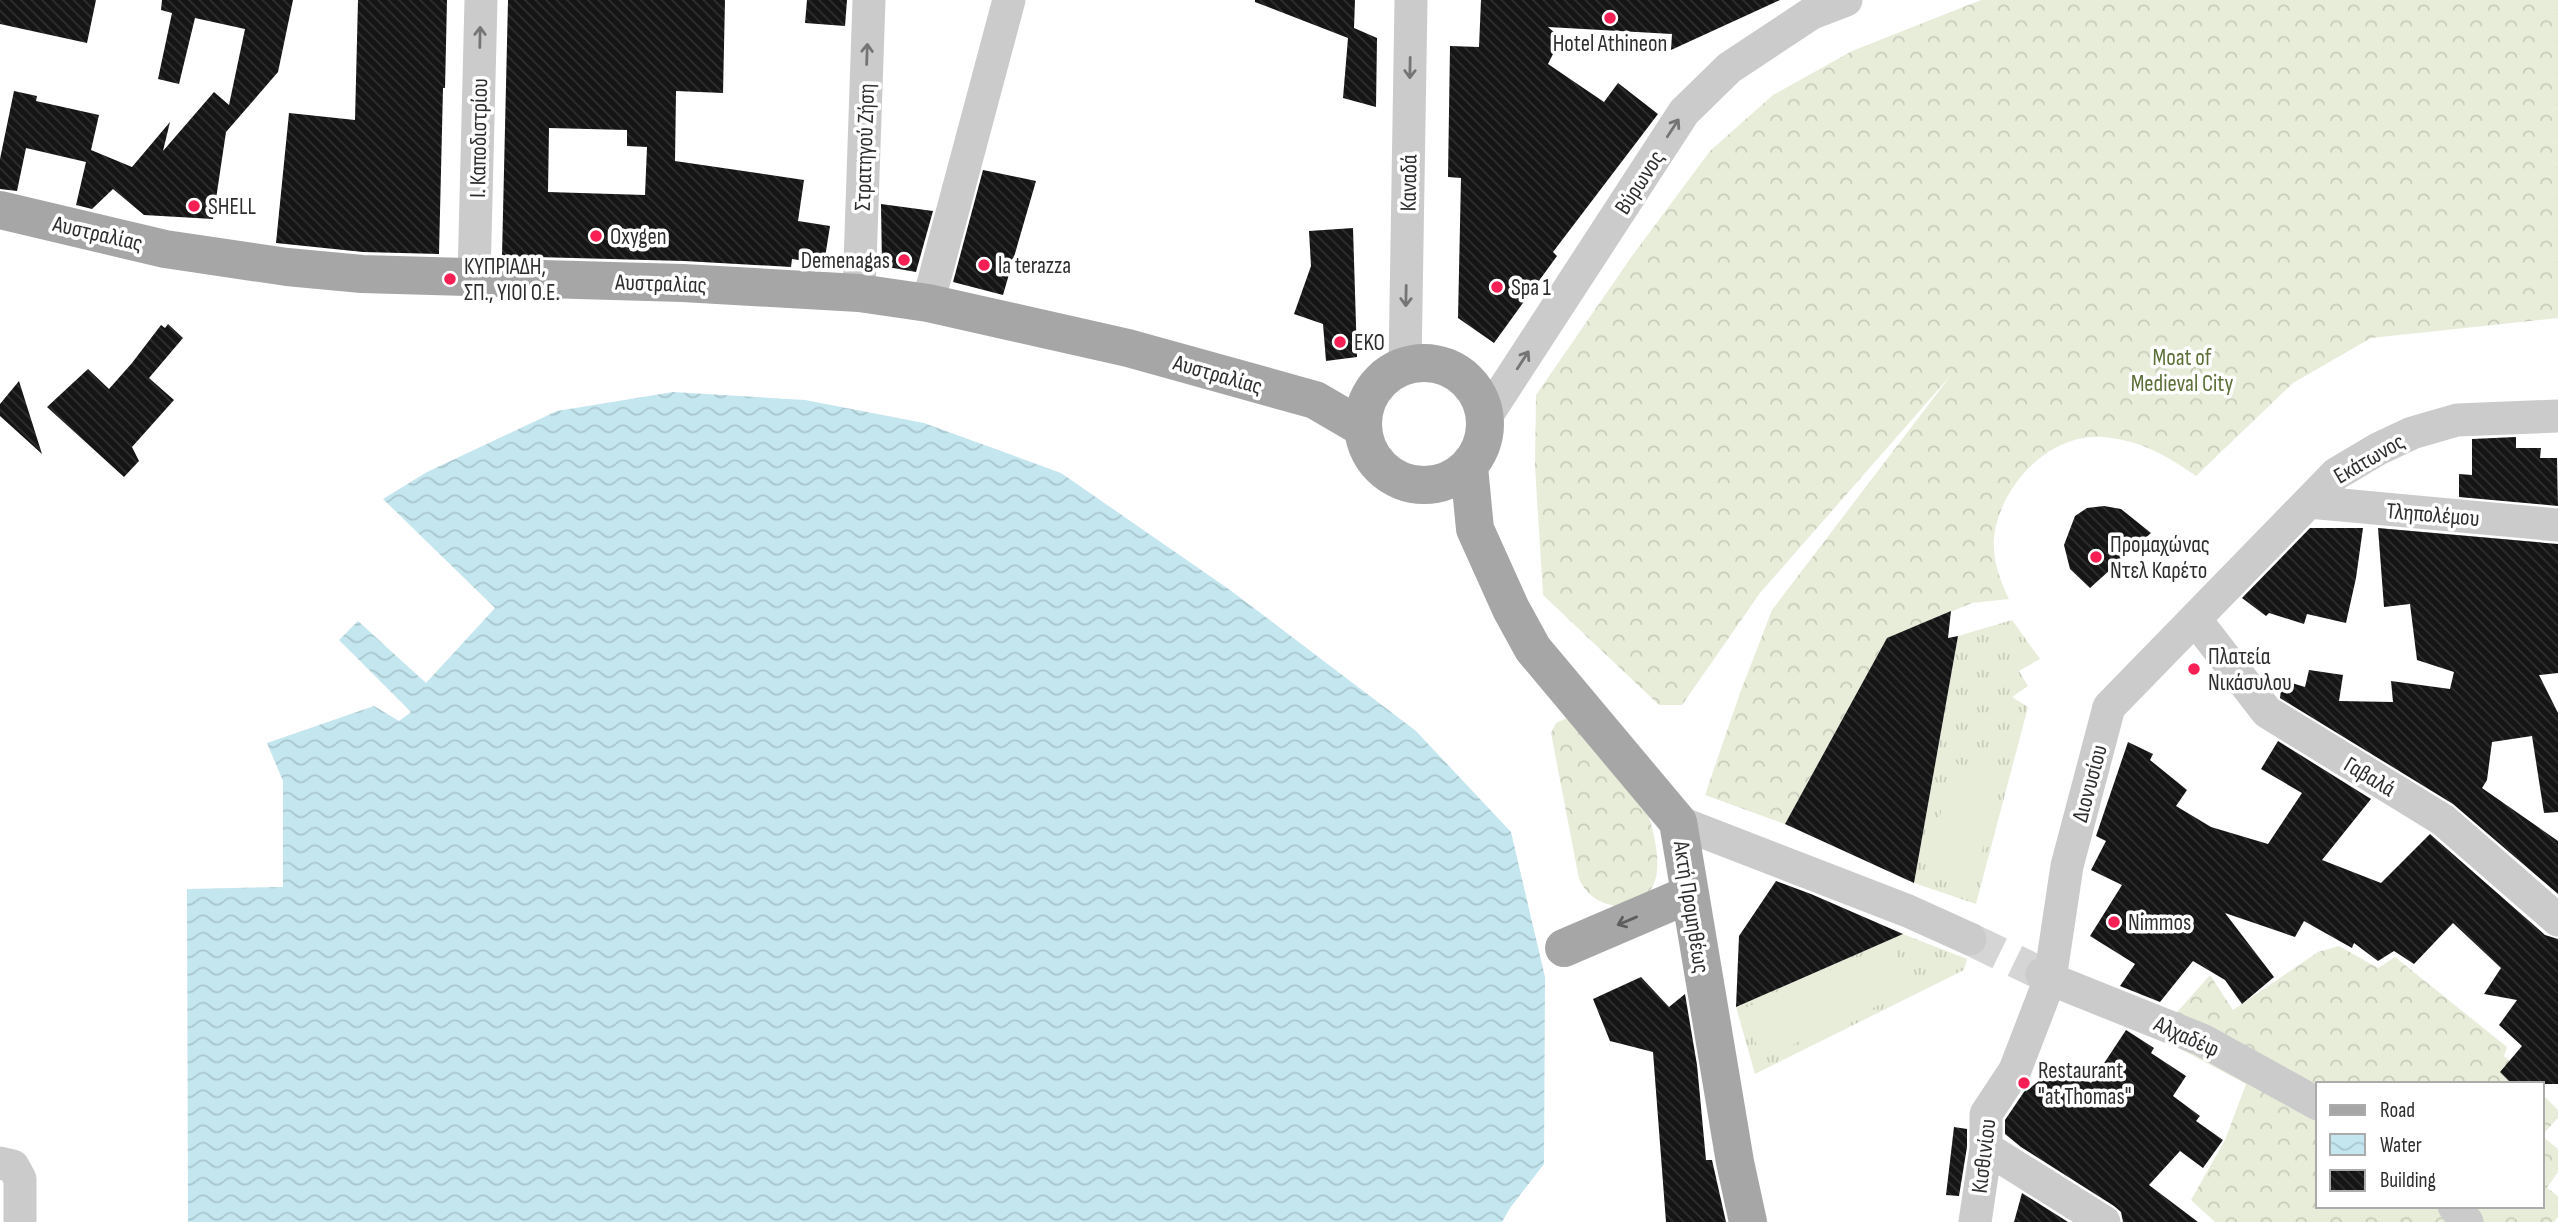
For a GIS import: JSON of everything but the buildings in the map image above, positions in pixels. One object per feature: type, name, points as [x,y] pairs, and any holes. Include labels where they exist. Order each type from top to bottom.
[{"type":"main road","name":"Αυστραλίας","points":[[0,210],[165,249],[248,262],[362,274],[683,283],[859,293],[928,303],[1128,348],[1315,400]]},
{"type":"main road","points":[[1425,363],[1445,367],[1462,376],[1476,392],[1485,418],[1480,450],[1469,467],[1452,479],[1433,485],[1413,484],[1394,478],[1378,464],[1367,448],[1363,428],[1365,408],[1373,390],[1387,375],[1405,366],[1425,363]]},
{"type":"main road","points":[[1315,400],[1373,390]]},
{"type":"main road","points":[[1315,400],[1363,428]]},
{"type":"main road","points":[[1469,467],[1475,529]]},
{"type":"main road","points":[[1433,485],[1475,529]]},
{"type":"main road","name":"Ακτή Προμηθέως","points":[[1475,529],[1533,649],[1678,822],[1735,1162],[1748,1222]]},
{"type":"main road","points":[[1564,948],[1690,894]]},
{"type":"street","name":"Ι. Καποδιστρίου","points":[[474,277],[481,0]]},
{"type":"street","name":"Στρατηγού Ζήση","points":[[859,293],[869,0]]},
{"type":"street","points":[[928,303],[1009,0]]},
{"type":"street","name":"Καναδά","points":[[1405,366],[1411,0]]},
{"type":"street","name":"Βύρωνος","points":[[1485,418],[1684,112],[1729,68],[1809,6],[1846,0]]},
{"type":"street","name":"Εκάτωνος","points":[[2195,619],[2336,474],[2378,449],[2412,433],[2458,420],[2558,416]]},
{"type":"street","name":"Τληπολέμου","points":[[2309,502],[2558,525]]},
{"type":"street","name":"Γαβαλά","points":[[2195,619],[2267,712],[2444,820],[2558,920]]},
{"type":"street","name":"Διονυσίου","points":[[2046,976],[2067,866],[2109,707],[2195,619]]},
{"type":"street","points":[[1678,822],[1908,911],[1970,939]]},
{"type":"street","name":"Αλχαδέφ","points":[[2046,976],[2202,1040],[2316,1103]]},
{"type":"street","name":"Κισθινίου","points":[[1975,1222],[1986,1148],[1986,1114],[2015,1070],[2046,976]]},
{"type":"street","points":[[1986,1148],[2104,1222]]},
{"type":"street","points":[[0,1163],[13,1166],[20,1179],[20,1222]]},
{"type":"street","points":[[2456,1208],[2467,1222]]},
{"type":"green space","name":"Moat of Medieval City","points":[[1981,0],[2558,0],[2558,318],[2371,338],[2293,383],[2196,476],[2152,450],[2129,441],[2103,437],[2083,438],[2046,453],[2030,466],[2017,482],[1998,518],[1994,537],[1995,561],[2009,599],[1972,603],[1887,638],[1785,824],[1705,795],[1740,693],[1772,610],[1951,375],[1760,593],[1682,705],[1659,705],[1543,595],[1535,466],[1536,395],[1632,256],[1710,151],[1773,95],[1852,51]]},
{"type":"green space","points":[[2012,620],[2040,659],[2019,671],[2028,686],[2012,697],[2028,707],[1976,904],[1914,883],[1958,636]]},
{"type":"green space","points":[[1567,718],[1646,809],[1657,853],[1656,877],[1646,894],[1635,900],[1615,906],[1603,902],[1593,897],[1579,879],[1551,733],[1556,723]]},
{"type":"green space","points":[[1954,763],[2002,775],[1975,878],[1927,865]]},
{"type":"green space","points":[[1903,934],[1967,959],[1964,970],[1755,1074],[1736,1007]]},
{"type":"green space","points":[[1891,943],[1912,990],[1763,1058],[1741,1010]]},
{"type":"green space","points":[[2339,946],[2378,968],[2395,957],[2507,1047],[2504,1056],[2530,1082],[2316,1082],[2316,1208],[2544,1208],[2544,1138],[2558,1149],[2558,1172],[2547,1188],[2558,1196],[2558,1217],[2554,1222],[2215,1222],[2191,1200],[2225,1140],[2246,1084],[2156,1036],[2210,975],[2233,1010],[2318,952]]},
{"type":"green space","points":[[2544,1096],[2558,1110],[2558,1118],[2544,1133]]},
{"type":"water","points":[[673,392],[805,400],[924,423],[1061,473],[1230,590],[1416,731],[1511,832],[1545,977],[1544,1164],[1502,1222],[188,1222],[187,889],[283,887],[283,781],[267,743],[374,706],[399,721],[411,712],[339,640],[358,621],[426,683],[495,608],[383,499],[427,472],[557,411]]},
{"type":"tunnel","points":[[1970,939],[2042,974]]},
{"type":"place","name":"Hotel Athineon","points":[[1610,18]]},
{"type":"place","name":"SHELL","points":[[194,206]]},
{"type":"place","name":"Oxygen","points":[[596,236]]},
{"type":"place","name":"Demenagas","points":[[904,260]]},
{"type":"place","name":"la terazza","points":[[984,265]]},
{"type":"place","name":"ΚΥΠΡΙΑΔΗ, ΣΠ., ΥΙΟΙ Ο.Ε.","points":[[450,279]]},
{"type":"place","name":"Spa 1","points":[[1497,287]]},
{"type":"place","name":"EKO","points":[[1340,342]]},
{"type":"place","name":"Προμαχώνας Ντελ Καρέτο","points":[[2096,557]]},
{"type":"place","name":"Πλατεία Νικάσυλου","points":[[2194,669]]},
{"type":"place","name":"Nimmos","points":[[2114,922]]},
{"type":"place","name":"Restaurant \"at Thomas\"","points":[[2024,1083]]}]
